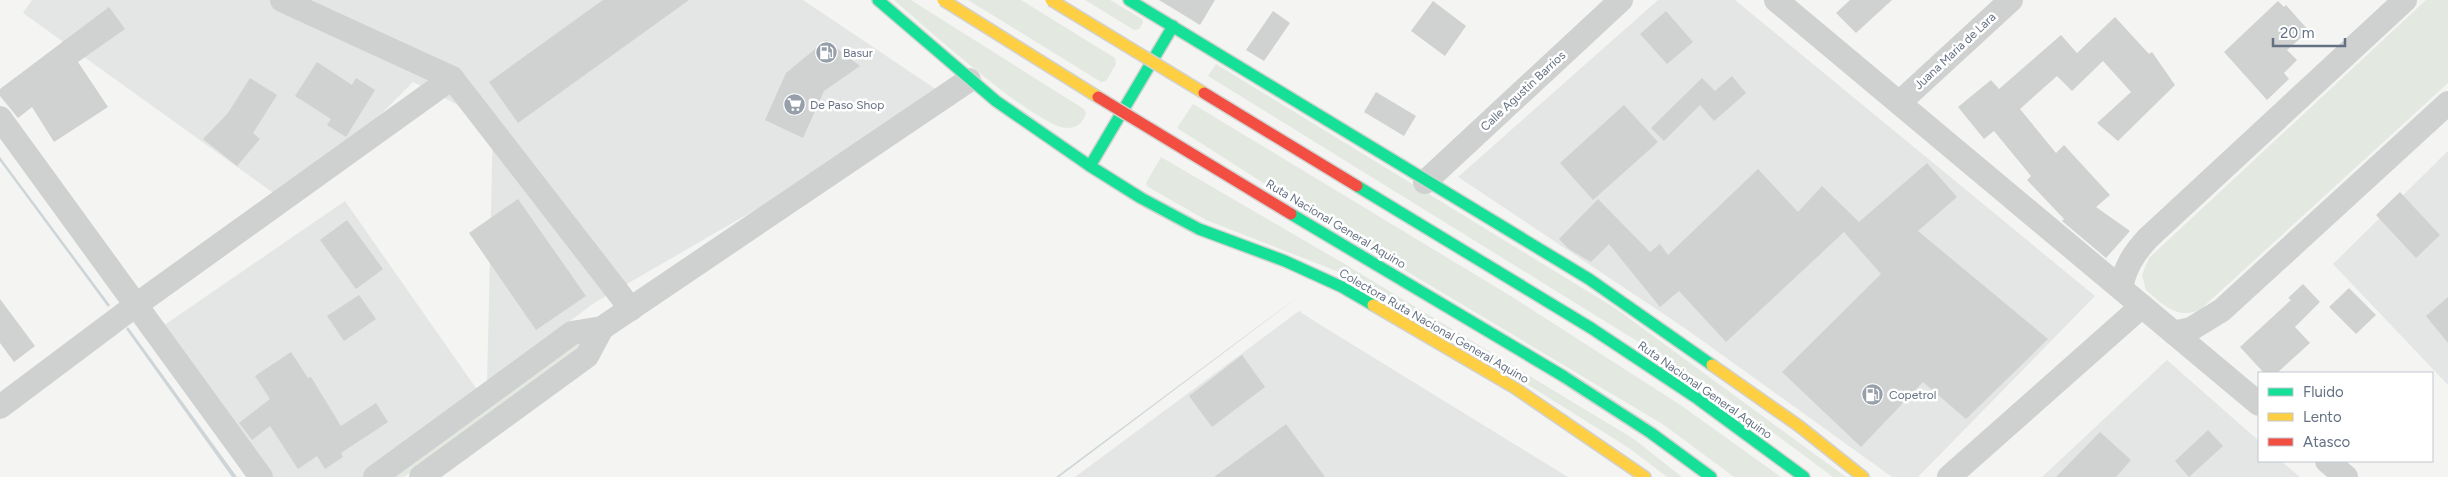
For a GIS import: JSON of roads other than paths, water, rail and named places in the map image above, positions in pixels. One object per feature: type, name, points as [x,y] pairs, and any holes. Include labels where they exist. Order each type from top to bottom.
[{"type":"main road","name":"Colectora Ruta Nacional General Aquino","points":[[878,0],[969,80],[1090,166],[1141,198],[1199,229],[1285,261],[1342,287],[1515,388],[1645,477]]},
{"type":"main road","name":"Ruta Nacional General Aquino","points":[[943,0],[1187,152],[1563,376],[1651,434],[1711,477]]},
{"type":"main road","name":"Ruta Nacional General Aquino","points":[[1051,0],[1591,328],[1698,399],[1804,477]]},
{"type":"main road","points":[[1129,0],[1424,182],[1597,285],[1784,415],[1863,477]]},
{"type":"main road","points":[[1090,166],[1173,26]]},
{"type":"street","points":[[282,0],[452,78],[631,309]]},
{"type":"street","name":"Calle Agustin Barrios","points":[[1424,182],[1620,0]]},
{"type":"street","points":[[1776,0],[2258,403]]},
{"type":"street","name":"Juana Maria de Lara","points":[[1899,103],[2011,0]]},
{"type":"street","points":[[2121,288],[2125,270],[2136,252],[2148,238],[2406,0]]},
{"type":"street","points":[[0,408],[136,306],[452,78]]},
{"type":"street","points":[[375,477],[572,333],[602,328],[969,80]]},
{"type":"street","points":[[2174,333],[2191,329],[2222,310],[2448,103]]},
{"type":"street","points":[[0,118],[261,477]]},
{"type":"street","points":[[1949,477],[2142,306]]},
{"type":"street","points":[[422,477],[587,356],[602,328]]},
{"type":"street","points":[[2328,462],[2346,477]]},
{"type":"place","name":"Basur","points":[[827,53]]},
{"type":"place","name":"De Paso Shop","points":[[794,105]]},
{"type":"place","name":"Copetrol","points":[[1873,395]]}]
